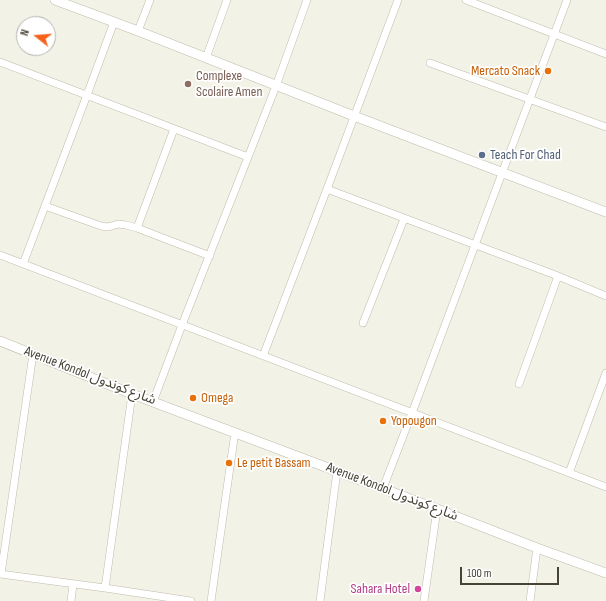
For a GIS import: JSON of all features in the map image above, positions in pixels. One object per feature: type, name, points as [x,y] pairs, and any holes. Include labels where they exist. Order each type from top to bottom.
[{"type":"street","points":[[55,0],[73,3],[114,22],[276,86],[606,212]]},
{"type":"street","points":[[138,31],[150,0]]},
{"type":"street","points":[[206,58],[227,0]]},
{"type":"street","points":[[153,402],[276,86],[307,0]]},
{"type":"street","points":[[263,356],[398,0]]},
{"type":"street","points":[[466,0],[606,54]]},
{"type":"street","points":[[383,488],[567,0]]},
{"type":"street","points":[[23,264],[114,22]]},
{"type":"street","points":[[0,62],[248,157]]},
{"type":"street","points":[[430,63],[606,127]]},
{"type":"street","points":[[137,228],[174,129]]},
{"type":"street","points":[[327,189],[558,276],[606,296]]},
{"type":"street","points":[[45,206],[101,226],[107,227],[118,224],[137,228],[210,256]]},
{"type":"street","points":[[363,323],[404,219]]},
{"type":"street","points":[[0,255],[606,487]]},
{"type":"street","points":[[519,384],[558,276]]},
{"type":"street","name":"Avenue Kondol شارع كوندول","points":[[0,341],[132,394],[606,573]]},
{"type":"street","points":[[33,354],[0,574],[105,588],[150,598],[191,601]]},
{"type":"street","points":[[568,473],[606,373]]},
{"type":"street","points":[[105,588],[132,394]]},
{"type":"street","points":[[210,601],[235,432]]},
{"type":"street","points":[[320,601],[337,471]]},
{"type":"street","points":[[424,601],[437,509]]},
{"type":"street","points":[[530,601],[538,548]]},
{"type":"street","points":[[71,601],[73,584]]},
{"type":"place","name":"Mercato Snack","points":[[548,71]]},
{"type":"place","name":"Complexe Scolaire Amen","points":[[188,84]]},
{"type":"place","name":"Teach For Chad","points":[[482,155]]},
{"type":"place","name":"Omega","points":[[193,398]]},
{"type":"place","name":"Yopougon","points":[[383,421]]},
{"type":"place","name":"Le petit Bassam","points":[[229,463]]},
{"type":"place","name":"Sahara Hotel","points":[[418,589]]}]
